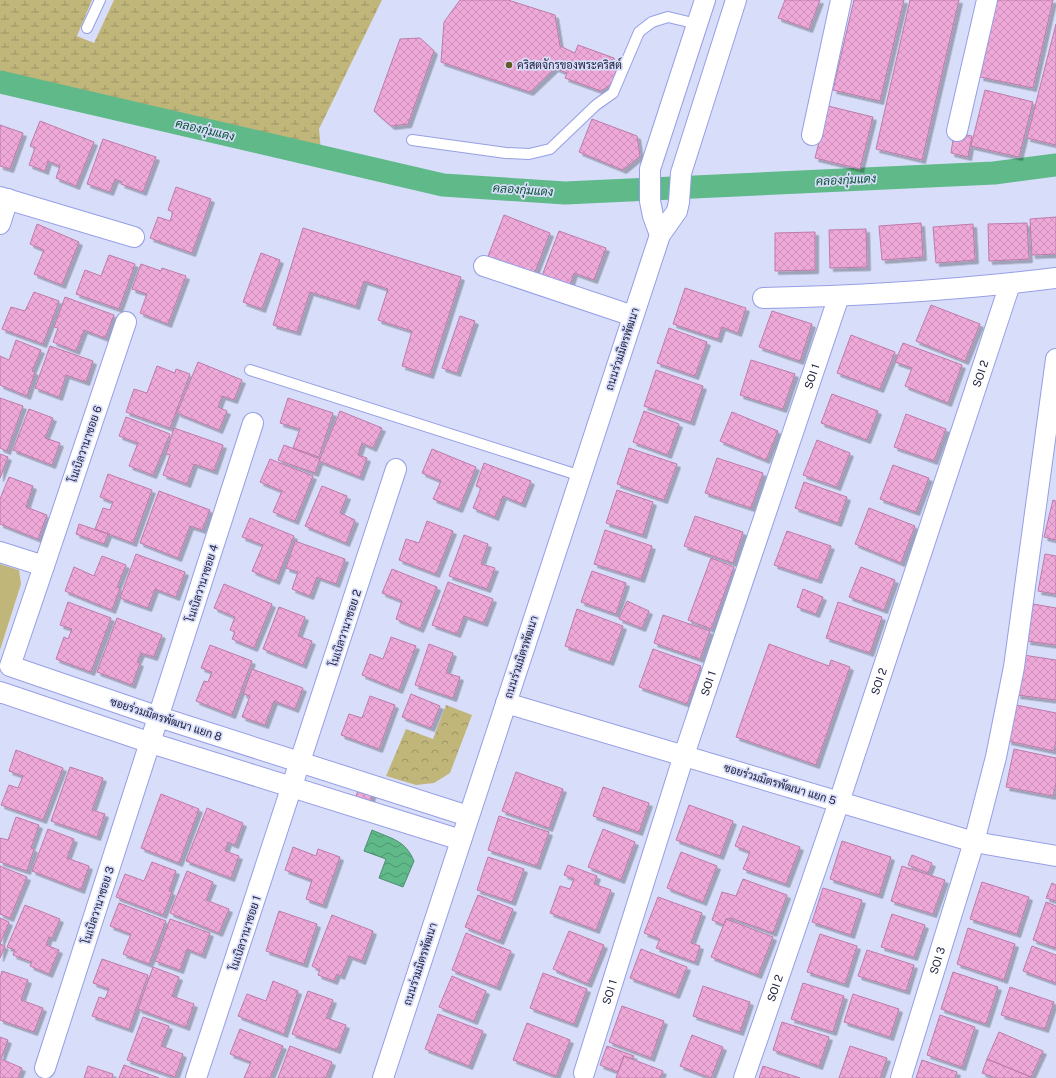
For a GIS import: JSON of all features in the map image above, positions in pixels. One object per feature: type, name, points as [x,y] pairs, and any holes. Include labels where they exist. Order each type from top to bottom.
[{"type":"street","points":[[660,235],[653,216],[650,201],[650,169],[705,0]]},
{"type":"street","name":"ถนนร่วมมิตรพัฒนา","points":[[386,1077],[468,816],[660,235],[677,211],[681,173],[736,0]]},
{"type":"street","points":[[812,135],[841,0]]},
{"type":"street","points":[[957,131],[987,0]]},
{"type":"street","points":[[0,224],[4,198],[134,237]]},
{"type":"street","points":[[484,266],[633,316]]},
{"type":"street","points":[[763,298],[839,296],[1010,284],[1056,278]]},
{"type":"street","name":"SOI 2","points":[[744,1078],[839,802],[1010,284]]},
{"type":"street","name":"SOI 1","points":[[584,1073],[684,755],[839,296]]},
{"type":"street","name":"โนเบิลวานาซอย 6","points":[[44,566],[126,322]]},
{"type":"street","name":"SOI 3","points":[[901,1078],[974,842],[996,757],[1014,667],[1056,358]]},
{"type":"street","name":"โนเบิลวานาซอย 4","points":[[151,742],[253,423]]},
{"type":"street","name":"โนเบิลวานาซอย 2","points":[[293,787],[396,468]]},
{"type":"street","points":[[0,552],[44,566],[0,693],[461,840]]},
{"type":"street","name":"ซอยร่วมมิตรพัฒนา แยก 8","points":[[10,666],[159,717],[468,816]]},
{"type":"street","name":"ซอยร่วมมิตรพัฒนา แยก 5","points":[[506,702],[974,842],[1056,856]]},
{"type":"street","name":"โนเบิลวานาซอย 3","points":[[44,1068],[151,742]]},
{"type":"street","name":"โนเบิลวานาซอย 1","points":[[196,1078],[293,787]]},
{"type":"lane","points":[[87,28],[100,0]]},
{"type":"lane","points":[[412,140],[506,153],[529,154],[550,149],[596,105],[613,93],[639,32],[652,22],[668,17],[697,24]]},
{"type":"lane","points":[[250,370],[581,476]]},
{"type":"green space","points":[[0,0],[92,0],[77,36],[94,43],[114,0],[382,0],[319,129],[321,150],[0,71]]},
{"type":"green space","points":[[0,564],[19,570],[21,584],[0,650]]},
{"type":"green space","points":[[446,705],[472,715],[450,773],[434,783],[416,785],[386,776],[406,729],[433,739]]},
{"type":"water","points":[[372,830],[392,838],[402,844],[414,861],[403,887],[379,878],[386,859],[364,851]]},
{"type":"building","points":[[460,0],[508,0],[555,15],[560,46],[575,53],[578,45],[614,58],[618,79],[601,91],[565,78],[567,73],[555,68],[530,92],[441,62],[444,22]]},
{"type":"building","points":[[785,0],[820,0],[809,29],[778,18]]},
{"type":"building","points":[[854,0],[904,0],[880,101],[833,90]]},
{"type":"building","points":[[910,0],[959,0],[922,160],[876,149]]},
{"type":"building","points":[[997,0],[1053,0],[1033,88],[980,77]]},
{"type":"building","points":[[1056,24],[1056,145],[1027,138]]},
{"type":"building","points":[[420,38],[434,51],[408,124],[391,126],[374,111],[400,39]]},
{"type":"building","points":[[985,90],[1033,102],[1019,157],[971,146]]},
{"type":"building","points":[[828,106],[873,117],[860,169],[815,158]]},
{"type":"building","points":[[592,119],[637,136],[640,156],[623,170],[579,152]]},
{"type":"building","points":[[40,121],[94,142],[76,186],[56,178],[60,166],[48,161],[45,171],[29,165],[35,148],[30,146]]},
{"type":"building","points":[[0,125],[23,133],[10,169],[0,166]]},
{"type":"building","points":[[954,133],[972,136],[968,157],[951,153]]},
{"type":"building","points":[[103,139],[156,157],[143,192],[121,184],[122,182],[115,179],[110,192],[87,184]]},
{"type":"building","points":[[176,187],[211,199],[192,253],[150,238],[158,217],[170,221],[173,212],[168,210]]},
{"type":"building","points":[[504,215],[550,233],[533,277],[487,259]]},
{"type":"building","points":[[1056,217],[1056,254],[1032,255],[1030,219]]},
{"type":"building","points":[[921,223],[923,257],[882,260],[879,226]]},
{"type":"building","points":[[1027,223],[1029,259],[989,261],[988,224]]},
{"type":"building","points":[[37,224],[79,242],[62,285],[34,274],[44,250],[30,244]]},
{"type":"building","points":[[973,224],[975,260],[936,263],[933,227]]},
{"type":"building","points":[[303,228],[461,277],[430,375],[402,366],[412,331],[378,320],[388,289],[364,281],[356,306],[310,292],[297,332],[273,325]]},
{"type":"building","points":[[866,229],[867,267],[830,268],[829,230]]},
{"type":"building","points":[[559,231],[606,248],[594,280],[574,273],[568,291],[540,281]]},
{"type":"building","points":[[815,232],[815,270],[775,271],[775,233]]},
{"type":"building","points":[[261,253],[280,260],[262,309],[243,302]]},
{"type":"building","points":[[109,255],[135,264],[119,309],[76,294],[85,270],[101,276]]},
{"type":"building","points":[[141,264],[161,271],[162,268],[186,276],[168,324],[140,313],[147,294],[132,289]]},
{"type":"building","points":[[685,288],[746,308],[738,333],[722,327],[718,339],[673,324]]},
{"type":"building","points":[[34,292],[59,301],[43,344],[2,329],[11,307],[25,311]]},
{"type":"building","points":[[65,297],[114,315],[105,338],[84,330],[76,351],[53,342],[58,328],[54,327]]},
{"type":"building","points":[[931,305],[980,324],[965,361],[916,341]]},
{"type":"building","points":[[772,311],[812,324],[800,361],[759,347]]},
{"type":"building","points":[[460,316],[475,321],[457,373],[442,368]]},
{"type":"building","points":[[669,328],[707,342],[695,376],[657,363]]},
{"type":"building","points":[[851,335],[895,352],[880,389],[837,373]]},
{"type":"building","points":[[16,340],[41,350],[32,371],[35,372],[27,396],[0,385],[0,356],[9,360]]},
{"type":"building","points":[[903,343],[962,365],[948,403],[905,386],[912,368],[895,362]]},
{"type":"building","points":[[50,346],[93,361],[86,382],[66,375],[59,397],[35,388]]},
{"type":"building","points":[[751,360],[795,374],[783,409],[740,395]]},
{"type":"building","points":[[198,362],[242,380],[234,400],[222,396],[218,407],[227,411],[219,430],[177,413]]},
{"type":"building","points":[[157,366],[175,373],[176,369],[190,374],[170,428],[126,412],[134,389],[147,393]]},
{"type":"building","points":[[656,370],[703,386],[691,422],[644,406]]},
{"type":"building","points":[[832,394],[878,411],[867,440],[821,423]]},
{"type":"building","points":[[0,398],[23,406],[7,451],[0,448]]},
{"type":"building","points":[[288,398],[333,413],[319,457],[293,448],[300,429],[280,423]]},
{"type":"building","points":[[29,409],[53,418],[45,438],[60,443],[52,465],[13,450]]},
{"type":"building","points":[[340,411],[382,428],[373,448],[362,443],[358,455],[367,458],[360,477],[319,461]]},
{"type":"building","points":[[644,411],[679,424],[668,455],[633,442]]},
{"type":"building","points":[[732,412],[778,431],[766,460],[720,441]]},
{"type":"building","points":[[906,414],[946,429],[934,461],[894,447]]},
{"type":"building","points":[[126,417],[170,434],[153,475],[129,466],[138,443],[119,436]]},
{"type":"building","points":[[174,428],[223,445],[214,471],[194,464],[187,484],[163,475],[170,455],[166,454]]},
{"type":"building","points":[[817,440],[850,453],[837,487],[803,475]]},
{"type":"building","points":[[284,445],[320,459],[315,473],[278,460]]},
{"type":"building","points":[[629,448],[677,464],[664,500],[617,484]]},
{"type":"building","points":[[432,449],[476,467],[459,509],[433,499],[441,481],[422,473]]},
{"type":"building","points":[[0,454],[8,457],[0,478]]},
{"type":"building","points":[[717,458],[763,473],[751,508],[705,493]]},
{"type":"building","points":[[270,459],[313,476],[295,521],[273,512],[282,491],[260,482]]},
{"type":"building","points":[[484,463],[531,481],[522,504],[503,496],[495,517],[473,508],[481,488],[476,486]]},
{"type":"building","points":[[893,465],[929,478],[916,512],[880,499]]},
{"type":"building","points":[[108,474],[152,490],[133,543],[95,529],[103,508],[110,510],[113,502],[100,497]]},
{"type":"building","points":[[9,477],[33,486],[26,507],[47,515],[38,539],[0,524],[0,499]]},
{"type":"building","points":[[804,482],[847,497],[838,523],[795,508]]},
{"type":"building","points":[[322,486],[347,496],[340,513],[355,520],[346,543],[305,526]]},
{"type":"building","points":[[617,490],[653,502],[643,535],[606,523]]},
{"type":"building","points":[[159,491],[210,510],[202,530],[190,526],[178,558],[140,543]]},
{"type":"building","points":[[1053,500],[1056,501],[1056,540],[1044,537]]},
{"type":"building","points":[[869,508],[915,526],[901,563],[855,544]]},
{"type":"building","points":[[695,516],[743,532],[733,563],[684,546]]},
{"type":"building","points":[[250,518],[294,536],[276,581],[252,571],[263,545],[242,537]]},
{"type":"building","points":[[427,521],[453,531],[436,574],[399,560],[406,539],[419,543]]},
{"type":"building","points":[[79,524],[108,534],[104,544],[76,534]]},
{"type":"building","points":[[605,530],[652,546],[641,579],[594,564]]},
{"type":"building","points":[[787,531],[831,546],[818,580],[774,565]]},
{"type":"building","points":[[464,535],[488,544],[481,564],[495,568],[487,589],[449,576]]},
{"type":"building","points":[[295,541],[345,559],[336,584],[317,577],[310,596],[292,589],[298,572],[286,568]]},
{"type":"building","points":[[136,554],[185,572],[176,597],[155,589],[148,608],[120,598]]},
{"type":"building","points":[[1045,554],[1056,556],[1056,594],[1038,591]]},
{"type":"building","points":[[102,556],[126,565],[117,587],[120,588],[112,610],[65,591],[74,567],[94,576]]},
{"type":"building","points":[[711,558],[734,567],[711,629],[688,620]]},
{"type":"building","points":[[861,567],[895,580],[884,610],[849,597]]},
{"type":"building","points":[[392,569],[437,587],[420,629],[396,619],[402,601],[382,593]]},
{"type":"building","points":[[592,571],[626,583],[616,614],[581,602]]},
{"type":"building","points":[[448,582],[493,599],[484,623],[464,616],[457,634],[432,625]]},
{"type":"building","points":[[224,584],[272,604],[254,648],[232,639],[235,632],[230,630],[235,617],[214,608]]},
{"type":"building","points":[[803,589],[823,597],[816,614],[797,607]]},
{"type":"building","points":[[627,601],[649,611],[642,628],[619,619]]},
{"type":"building","points":[[68,602],[111,618],[91,672],[56,659],[64,637],[68,639],[72,629],[60,625]]},
{"type":"building","points":[[838,602],[882,617],[870,653],[826,638]]},
{"type":"building","points":[[1033,604],[1056,608],[1056,645],[1027,641]]},
{"type":"building","points":[[279,607],[305,617],[298,636],[312,641],[303,665],[263,649]]},
{"type":"building","points":[[577,609],[623,626],[610,662],[565,646]]},
{"type":"building","points":[[663,615],[710,631],[700,659],[654,643]]},
{"type":"building","points":[[117,618],[162,635],[154,657],[141,653],[137,662],[140,663],[132,685],[97,672]]},
{"type":"building","points":[[391,637],[416,646],[399,690],[362,675],[370,654],[383,659]]},
{"type":"building","points":[[429,644],[453,653],[446,673],[460,677],[453,698],[415,685]]},
{"type":"building","points":[[769,644],[829,666],[831,660],[850,667],[816,765],[736,737]]},
{"type":"building","points":[[210,645],[252,661],[232,715],[196,701],[204,681],[208,682],[212,672],[201,668]]},
{"type":"building","points":[[653,649],[701,666],[687,704],[639,687]]},
{"type":"building","points":[[1023,655],[1056,660],[1056,700],[1017,695]]},
{"type":"building","points":[[252,669],[303,688],[295,709],[274,701],[265,725],[242,717],[250,696],[243,694]]},
{"type":"building","points":[[411,694],[440,706],[431,728],[402,717]]},
{"type":"building","points":[[370,696],[395,705],[379,749],[341,735],[349,714],[362,718]]},
{"type":"building","points":[[1016,705],[1056,713],[1056,740],[1054,751],[1008,741]]},
{"type":"building","points":[[1014,749],[1056,758],[1056,783],[1053,796],[1006,787]]},
{"type":"building","points":[[16,750],[63,768],[43,820],[1,805],[9,785],[18,788],[23,776],[9,771]]},
{"type":"building","points":[[70,767],[103,778],[92,810],[105,814],[97,837],[51,821]]},
{"type":"building","points":[[516,772],[563,789],[549,828],[502,811]]},
{"type":"building","points":[[359,787],[373,792],[368,809],[354,803]]},
{"type":"building","points":[[603,787],[649,803],[639,832],[593,816]]},
{"type":"building","points":[[161,794],[199,809],[179,863],[141,848]]},
{"type":"building","points":[[689,805],[733,821],[720,856],[676,840]]},
{"type":"building","points":[[207,808],[243,823],[235,845],[228,842],[225,851],[239,856],[231,878],[186,861]]},
{"type":"building","points":[[499,816],[549,832],[537,866],[488,850]]},
{"type":"building","points":[[16,817],[39,825],[31,848],[34,849],[27,871],[0,862],[0,838],[8,840]]},
{"type":"building","points":[[743,826],[800,847],[786,884],[743,869],[750,852],[735,846]]},
{"type":"building","points":[[48,829],[74,839],[67,858],[89,866],[81,890],[32,871]]},
{"type":"building","points":[[603,829],[635,842],[621,880],[588,867]]},
{"type":"building","points":[[842,841],[891,857],[879,895],[830,879]]},
{"type":"building","points":[[293,847],[316,856],[318,849],[340,857],[323,905],[306,899],[312,880],[285,870]]},
{"type":"building","points":[[681,852],[717,866],[703,902],[667,888]]},
{"type":"building","points":[[912,855],[932,863],[928,873],[908,865]]},
{"type":"building","points":[[488,857],[524,869],[512,902],[477,890]]},
{"type":"building","points":[[152,862],[176,871],[169,891],[172,892],[163,915],[116,897],[125,874],[144,881]]},
{"type":"building","points":[[568,865],[597,876],[594,884],[611,890],[596,930],[550,913],[560,886],[570,889],[574,879],[564,875]]},
{"type":"building","points":[[0,866],[27,877],[10,918],[0,914]]},
{"type":"building","points":[[902,866],[945,880],[933,914],[891,901]]},
{"type":"building","points":[[187,871],[213,882],[206,900],[229,909],[219,933],[170,913]]},
{"type":"building","points":[[743,879],[787,895],[773,933],[731,918],[726,919],[724,925],[712,920],[722,892],[736,896]]},
{"type":"building","points":[[982,882],[1029,897],[1017,934],[970,919]]},
{"type":"building","points":[[1052,883],[1056,885],[1056,901],[1046,898]]},
{"type":"building","points":[[823,888],[862,900],[851,935],[812,922]]},
{"type":"building","points":[[478,895],[513,909],[500,941],[465,927]]},
{"type":"building","points":[[658,897],[702,913],[691,943],[700,946],[695,962],[656,948],[660,939],[644,933]]},
{"type":"building","points":[[1046,902],[1056,906],[1056,948],[1033,940]]},
{"type":"building","points":[[119,903],[166,921],[149,964],[123,954],[131,934],[110,926]]},
{"type":"building","points":[[25,905],[60,919],[52,938],[49,937],[46,945],[59,950],[49,974],[30,966],[32,962],[13,955],[15,950],[7,947]]},
{"type":"building","points":[[279,911],[317,924],[304,964],[266,951]]},
{"type":"building","points":[[892,914],[925,925],[914,957],[881,947]]},
{"type":"building","points":[[332,915],[373,931],[362,961],[349,956],[341,976],[337,974],[334,981],[318,975],[320,970],[312,966]]},
{"type":"building","points":[[0,918],[9,922],[0,944]]},
{"type":"building","points":[[170,919],[210,933],[202,955],[187,949],[180,970],[155,961]]},
{"type":"building","points":[[726,919],[773,937],[758,975],[711,957]]},
{"type":"building","points":[[968,928],[1015,944],[1004,980],[957,964]]},
{"type":"building","points":[[569,931],[604,945],[588,984],[553,969]]},
{"type":"building","points":[[466,933],[511,951],[497,987],[452,970]]},
{"type":"building","points":[[820,934],[857,946],[845,984],[807,972]]},
{"type":"building","points":[[0,944],[5,946],[0,958]]},
{"type":"building","points":[[1032,946],[1056,955],[1056,983],[1023,971]]},
{"type":"building","points":[[641,949],[687,967],[676,995],[630,978]]},
{"type":"building","points":[[867,950],[914,965],[906,991],[858,976]]},
{"type":"building","points":[[102,959],[148,975],[129,1029],[92,1016],[99,997],[105,999],[109,989],[93,983]]},
{"type":"building","points":[[153,967],[179,977],[172,996],[194,1004],[186,1027],[138,1009]]},
{"type":"building","points":[[2,971],[28,980],[21,1000],[43,1008],[34,1032],[0,1020],[0,978]]},
{"type":"building","points":[[953,972],[998,987],[986,1024],[941,1009]]},
{"type":"building","points":[[543,973],[587,989],[574,1024],[530,1008]]},
{"type":"building","points":[[452,976],[486,991],[474,1021],[439,1007]]},
{"type":"building","points":[[273,981],[298,991],[284,1034],[238,1016],[247,994],[266,1001]]},
{"type":"building","points":[[803,983],[844,996],[833,1032],[791,1019]]},
{"type":"building","points":[[703,986],[750,1002],[740,1032],[693,1016]]},
{"type":"building","points":[[1010,987],[1054,1002],[1045,1029],[1001,1015]]},
{"type":"building","points":[[308,991],[333,1000],[326,1018],[346,1025],[337,1050],[292,1034]]},
{"type":"building","points":[[853,994],[899,1009],[890,1037],[844,1022]]},
{"type":"building","points":[[622,1006],[664,1021],[651,1058],[609,1042]]},
{"type":"building","points":[[438,1014],[483,1031],[469,1066],[425,1049]]},
{"type":"building","points":[[940,1015],[975,1027],[962,1067],[927,1055]]},
{"type":"building","points":[[143,1017],[169,1026],[161,1046],[183,1054],[175,1077],[127,1060]]},
{"type":"building","points":[[782,1022],[829,1037],[819,1066],[773,1050]]},
{"type":"building","points":[[527,1023],[570,1040],[556,1076],[513,1060]]},
{"type":"building","points":[[240,1029],[283,1046],[270,1078],[244,1078],[251,1062],[230,1054]]},
{"type":"building","points":[[999,1032],[1043,1051],[1031,1077],[987,1059]]},
{"type":"building","points":[[692,1035],[723,1047],[711,1078],[680,1066]]},
{"type":"building","points":[[0,1037],[8,1040],[1,1059],[22,1068],[18,1078],[0,1078]]},
{"type":"building","points":[[290,1046],[332,1062],[326,1078],[278,1078]]},
{"type":"building","points":[[607,1046],[634,1056],[632,1059],[624,1056],[618,1072],[600,1065]]},
{"type":"building","points":[[850,1046],[887,1058],[880,1078],[839,1078]]},
{"type":"building","points":[[624,1056],[663,1071],[660,1078],[616,1078]]},
{"type":"building","points":[[987,1059],[1031,1077],[996,1078],[982,1073]]},
{"type":"building","points":[[922,1060],[957,1072],[955,1078],[916,1078]]},
{"type":"building","points":[[124,1065],[159,1078],[119,1078]]},
{"type":"building","points":[[88,1066],[113,1074],[112,1078],[84,1078]]},
{"type":"building","points":[[763,1066],[800,1078],[759,1078]]},
{"type":"waterway","name":"คลองกุ่มแดง","points":[[0,82],[443,185],[565,193],[994,173],[1056,165]]},
{"type":"place","name":"คริสตจักรของพระคริสต์","points":[[509,65]]}]
